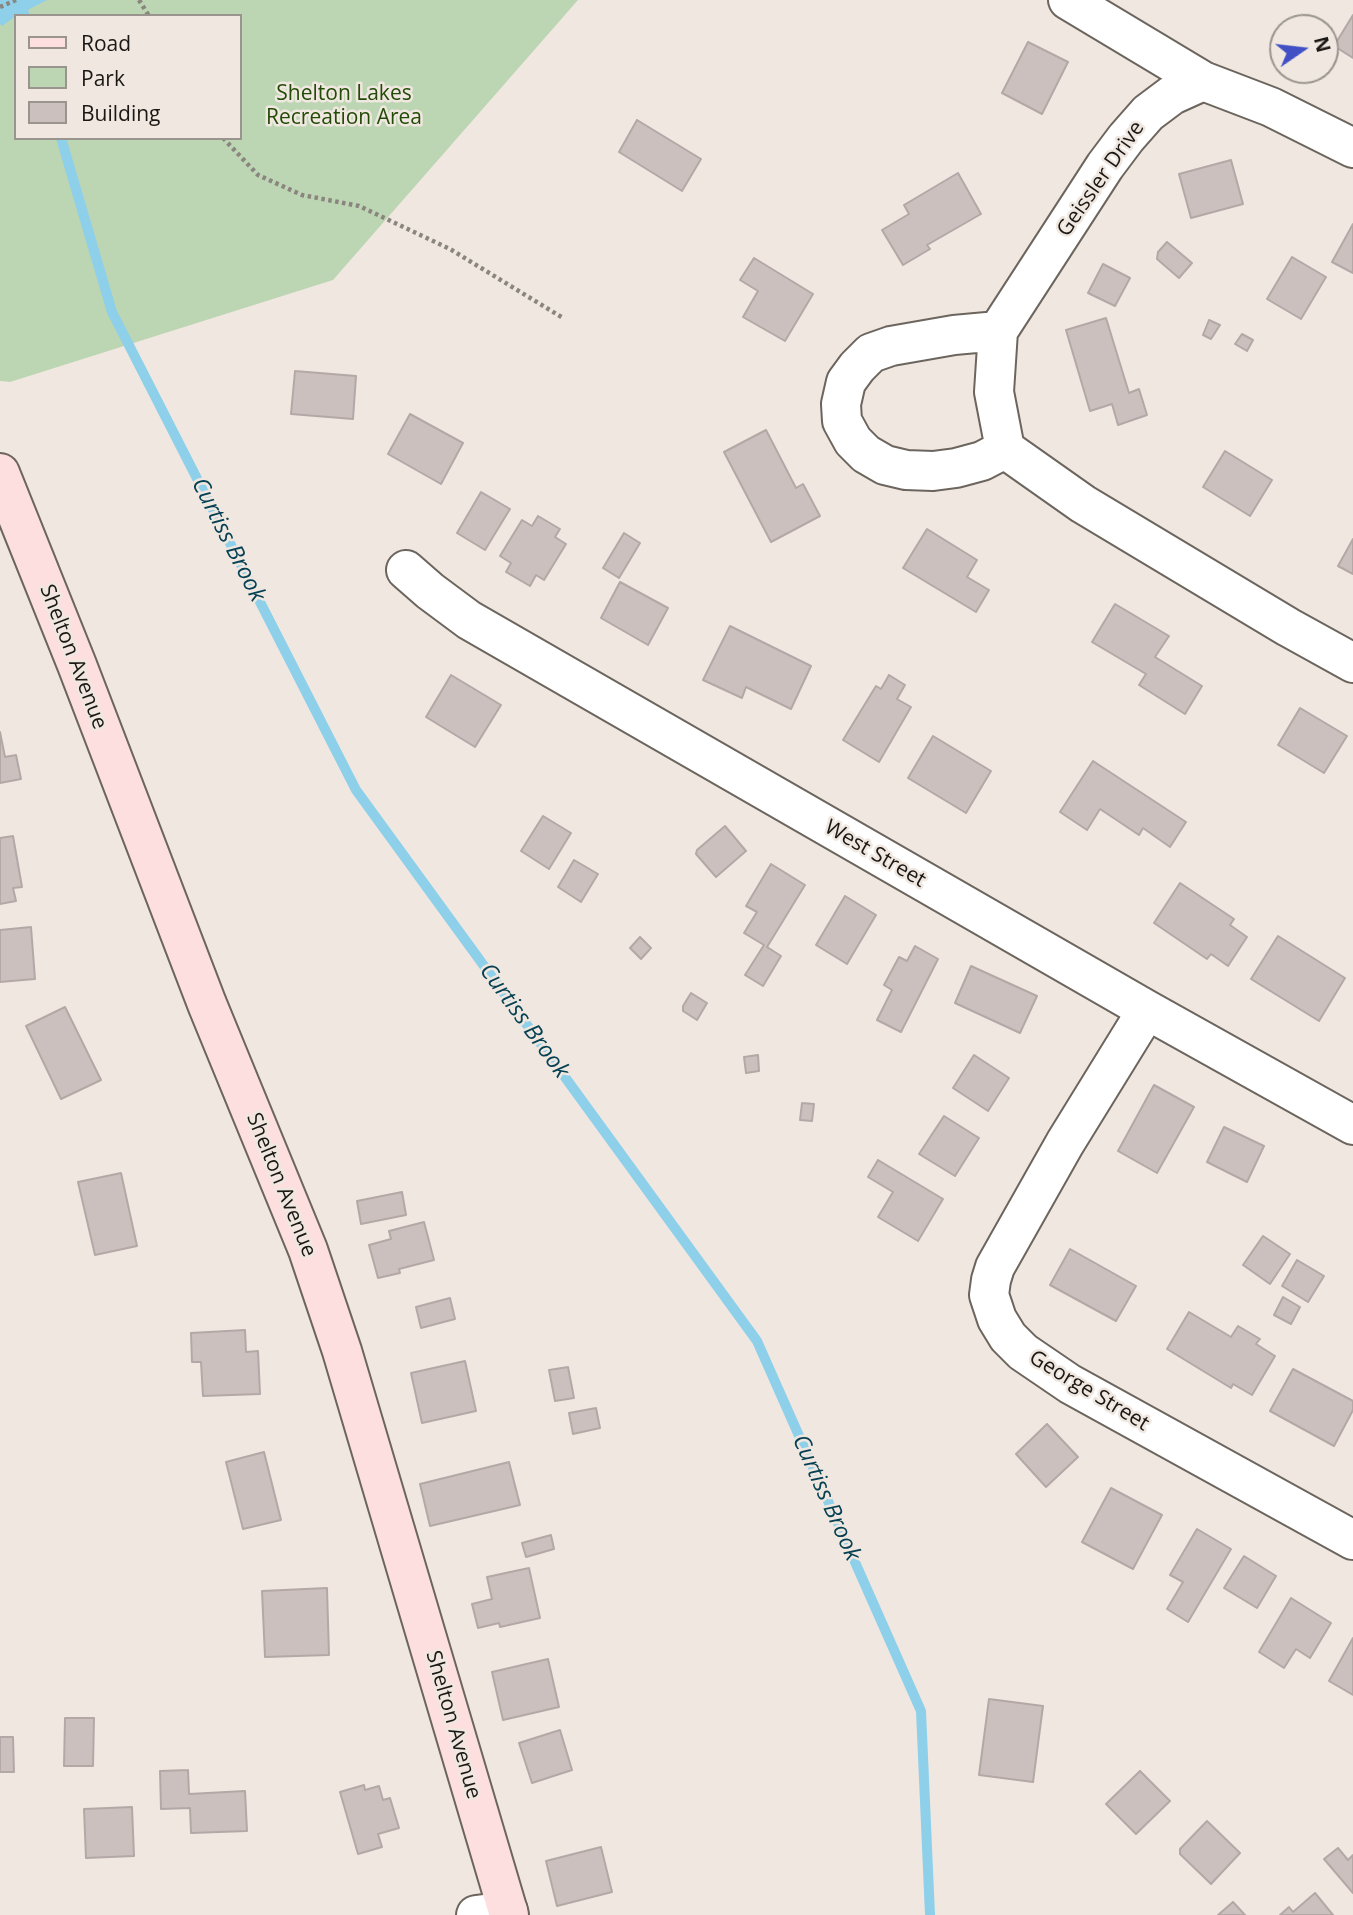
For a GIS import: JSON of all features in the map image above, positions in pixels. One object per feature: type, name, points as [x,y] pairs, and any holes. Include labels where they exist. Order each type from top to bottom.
[{"type":"main road","name":"Shelton Avenue","points":[[0,473],[207,1004],[309,1250],[342,1351],[498,1914]]},
{"type":"street","points":[[1068,0],[1203,81],[1271,107],[1353,148]]},
{"type":"street","name":"Geissler Drive","points":[[1005,449],[994,392],[998,331],[1126,138],[1148,113],[1172,95],[1203,81]]},
{"type":"street","points":[[998,331],[891,345],[871,353],[845,382],[841,404],[842,421],[853,441],[866,454],[885,466],[906,470],[956,468],[982,461],[1005,449],[1083,503],[1353,663]]},
{"type":"street","name":"West Street","points":[[406,570],[429,591],[469,620],[1147,1010],[1353,1125]]},
{"type":"street","name":"George Street","points":[[1147,1010],[1065,1143],[995,1267],[989,1295],[997,1319],[1007,1337],[1023,1352],[1070,1384],[1353,1540]]},
{"type":"path","points":[[0,7],[16,0]]},
{"type":"path","points":[[225,140],[258,176],[302,195],[359,206],[450,249],[563,318]]},
{"type":"green space","name":"Shelton Lakes Recreation Area","points":[[0,0],[578,0],[333,280],[10,382],[0,381]]},
{"type":"water","points":[[0,0],[47,0],[20,14],[14,14],[14,17],[2,26]]},
{"type":"building","points":[[1353,15],[1353,58],[1339,49],[1339,38]]},
{"type":"building","points":[[1028,42],[1068,62],[1042,114],[1002,93]]},
{"type":"building","points":[[637,120],[701,159],[682,191],[619,152]]},
{"type":"building","points":[[1231,160],[1243,204],[1191,218],[1179,174]]},
{"type":"building","points":[[958,173],[981,214],[927,245],[930,249],[903,265],[882,230],[909,214],[904,205]]},
{"type":"building","points":[[1353,224],[1353,273],[1332,262]]},
{"type":"building","points":[[1167,242],[1192,263],[1179,278],[1157,259],[1158,252]]},
{"type":"building","points":[[1292,257],[1326,277],[1301,319],[1267,299]]},
{"type":"building","points":[[754,258],[813,294],[785,341],[743,317],[758,291],[740,280]]},
{"type":"building","points":[[1103,264],[1130,278],[1115,306],[1088,293]]},
{"type":"building","points":[[1106,318],[1129,393],[1139,389],[1147,415],[1118,425],[1112,404],[1090,411],[1066,330]]},
{"type":"building","points":[[1209,320],[1220,325],[1211,339],[1203,335]]},
{"type":"building","points":[[1242,334],[1253,340],[1247,351],[1235,344]]},
{"type":"building","points":[[295,371],[356,376],[353,419],[291,414]]},
{"type":"building","points":[[410,414],[463,443],[441,484],[388,454]]},
{"type":"building","points":[[766,430],[796,488],[803,484],[820,516],[771,542],[724,452]]},
{"type":"building","points":[[1225,451],[1272,480],[1250,516],[1203,487]]},
{"type":"building","points":[[481,492],[510,509],[485,550],[457,533]]},
{"type":"building","points":[[538,516],[560,529],[555,537],[566,544],[544,580],[536,575],[530,586],[506,572],[511,563],[500,556],[522,520],[532,526]]},
{"type":"building","points":[[927,529],[977,560],[967,577],[989,590],[976,612],[903,568]]},
{"type":"building","points":[[624,533],[640,543],[619,578],[603,568]]},
{"type":"building","points":[[1353,539],[1353,574],[1338,566]]},
{"type":"building","points":[[620,582],[668,608],[648,645],[601,618]]},
{"type":"building","points":[[1115,604],[1169,636],[1155,657],[1202,686],[1185,714],[1139,685],[1146,674],[1092,642]]},
{"type":"building","points":[[730,626],[811,666],[791,709],[746,687],[742,698],[703,680]]},
{"type":"building","points":[[451,675],[501,705],[475,747],[426,717]]},
{"type":"building","points":[[889,675],[905,685],[897,699],[911,707],[879,762],[843,740],[876,686],[881,689]]},
{"type":"building","points":[[1300,708],[1347,736],[1324,773],[1278,745]]},
{"type":"building","points":[[0,732],[5,757],[16,755],[21,779],[0,783]]},
{"type":"building","points":[[933,736],[991,771],[966,813],[908,778]]},
{"type":"building","points":[[1093,761],[1186,822],[1170,847],[1143,828],[1139,835],[1100,809],[1087,830],[1060,812]]},
{"type":"building","points":[[543,816],[571,833],[549,869],[521,851]]},
{"type":"building","points":[[725,826],[746,851],[716,877],[696,854],[697,850]]},
{"type":"building","points":[[13,836],[22,887],[13,888],[16,901],[0,904],[0,838]]},
{"type":"building","points":[[574,860],[598,874],[581,902],[558,887]]},
{"type":"building","points":[[771,864],[805,885],[767,947],[781,956],[763,986],[745,975],[764,945],[744,933],[757,912],[746,906]]},
{"type":"building","points":[[1180,883],[1234,919],[1230,925],[1247,937],[1228,966],[1211,954],[1207,959],[1154,923]]},
{"type":"building","points":[[845,896],[876,915],[847,964],[816,945]]},
{"type":"building","points":[[31,927],[35,979],[0,982],[0,930]]},
{"type":"building","points":[[1278,936],[1345,978],[1319,1021],[1251,979]]},
{"type":"building","points":[[640,937],[651,948],[641,959],[630,948]]},
{"type":"building","points":[[915,946],[938,959],[901,1032],[877,1020],[892,990],[884,985],[899,957],[907,961]]},
{"type":"building","points":[[971,966],[1037,996],[1020,1033],[955,1003]]},
{"type":"building","points":[[691,993],[707,1003],[697,1020],[683,1011]]},
{"type":"building","points":[[65,1007],[101,1080],[61,1099],[26,1026]]},
{"type":"building","points":[[758,1055],[759,1071],[746,1073],[744,1057]]},
{"type":"building","points":[[974,1055],[1009,1078],[988,1111],[953,1088]]},
{"type":"building","points":[[1154,1085],[1194,1107],[1157,1173],[1118,1151]]},
{"type":"building","points":[[802,1103],[814,1104],[812,1121],[800,1120]]},
{"type":"building","points":[[944,1116],[979,1138],[955,1176],[919,1154]]},
{"type":"building","points":[[1224,1127],[1264,1146],[1247,1182],[1207,1162]]},
{"type":"building","points":[[878,1160],[943,1199],[918,1241],[878,1217],[893,1192],[868,1177]]},
{"type":"building","points":[[121,1173],[137,1246],[95,1255],[78,1182]]},
{"type":"building","points":[[402,1192],[406,1215],[361,1224],[357,1201]]},
{"type":"building","points":[[424,1222],[434,1260],[399,1269],[400,1273],[378,1278],[369,1245],[391,1239],[389,1231]]},
{"type":"building","points":[[1263,1236],[1290,1254],[1270,1284],[1243,1265]]},
{"type":"building","points":[[1070,1249],[1136,1286],[1116,1321],[1050,1285]]},
{"type":"building","points":[[1297,1260],[1324,1276],[1308,1302],[1282,1286]]},
{"type":"building","points":[[1283,1297],[1300,1307],[1291,1324],[1274,1315]]},
{"type":"building","points":[[450,1298],[455,1319],[421,1328],[416,1307]]},
{"type":"building","points":[[1189,1312],[1231,1337],[1238,1326],[1260,1339],[1256,1344],[1275,1356],[1252,1395],[1233,1384],[1231,1388],[1167,1349]]},
{"type":"building","points":[[245,1330],[246,1352],[258,1351],[260,1394],[203,1396],[201,1362],[192,1362],[191,1333]]},
{"type":"building","points":[[465,1361],[476,1411],[422,1423],[411,1373]]},
{"type":"building","points":[[568,1367],[574,1398],[555,1401],[549,1370]]},
{"type":"building","points":[[1293,1369],[1353,1401],[1353,1410],[1334,1446],[1270,1411]]},
{"type":"building","points":[[596,1408],[600,1428],[573,1434],[569,1413]]},
{"type":"building","points":[[1047,1424],[1078,1457],[1046,1487],[1016,1454]]},
{"type":"building","points":[[264,1452],[281,1520],[243,1529],[226,1462]]},
{"type":"building","points":[[509,1462],[520,1505],[430,1526],[420,1484]]},
{"type":"building","points":[[1111,1488],[1162,1515],[1133,1569],[1082,1542]]},
{"type":"building","points":[[1197,1529],[1231,1549],[1188,1622],[1167,1609],[1183,1582],[1170,1575]]},
{"type":"building","points":[[551,1535],[554,1549],[526,1557],[522,1543]]},
{"type":"building","points":[[1244,1556],[1276,1576],[1257,1608],[1224,1588]]},
{"type":"building","points":[[529,1568],[540,1618],[500,1627],[499,1623],[478,1628],[472,1604],[492,1599],[487,1577]]},
{"type":"building","points":[[327,1588],[329,1655],[265,1657],[262,1591]]},
{"type":"building","points":[[1291,1598],[1331,1623],[1310,1658],[1296,1649],[1284,1668],[1259,1652]]},
{"type":"building","points":[[1353,1638],[1353,1695],[1329,1681]]},
{"type":"building","points":[[548,1659],[559,1707],[503,1720],[492,1672]]},
{"type":"building","points":[[989,1699],[1043,1706],[1033,1782],[979,1775]]},
{"type":"building","points":[[65,1718],[94,1718],[93,1766],[64,1766]]},
{"type":"building","points":[[560,1730],[572,1770],[532,1783],[519,1743]]},
{"type":"building","points":[[0,1737],[13,1737],[14,1772],[0,1772]]},
{"type":"building","points":[[188,1770],[189,1794],[245,1791],[247,1831],[191,1833],[190,1808],[161,1809],[160,1771]]},
{"type":"building","points":[[1140,1771],[1170,1801],[1136,1834],[1106,1804]]},
{"type":"building","points":[[364,1785],[365,1790],[379,1786],[383,1800],[390,1798],[399,1828],[378,1834],[382,1847],[358,1854],[340,1792]]},
{"type":"building","points":[[132,1807],[134,1856],[86,1858],[84,1809]]},
{"type":"building","points":[[1207,1821],[1240,1853],[1211,1884],[1180,1854],[1180,1849]]},
{"type":"building","points":[[601,1847],[612,1892],[557,1906],[546,1861]]},
{"type":"building","points":[[1338,1848],[1348,1860],[1353,1855],[1353,1893],[1324,1859]]},
{"type":"building","points":[[1315,1893],[1333,1915],[1280,1915],[1289,1907],[1293,1912]]},
{"type":"building","points":[[1233,1902],[1245,1915],[1218,1915]]},
{"type":"waterway","name":"Curtiss Brook","points":[[19,0],[24,14]]},
{"type":"waterway","name":"Curtiss Brook","points":[[62,140],[112,312],[356,790],[757,1341],[921,1711],[930,1915]]}]
